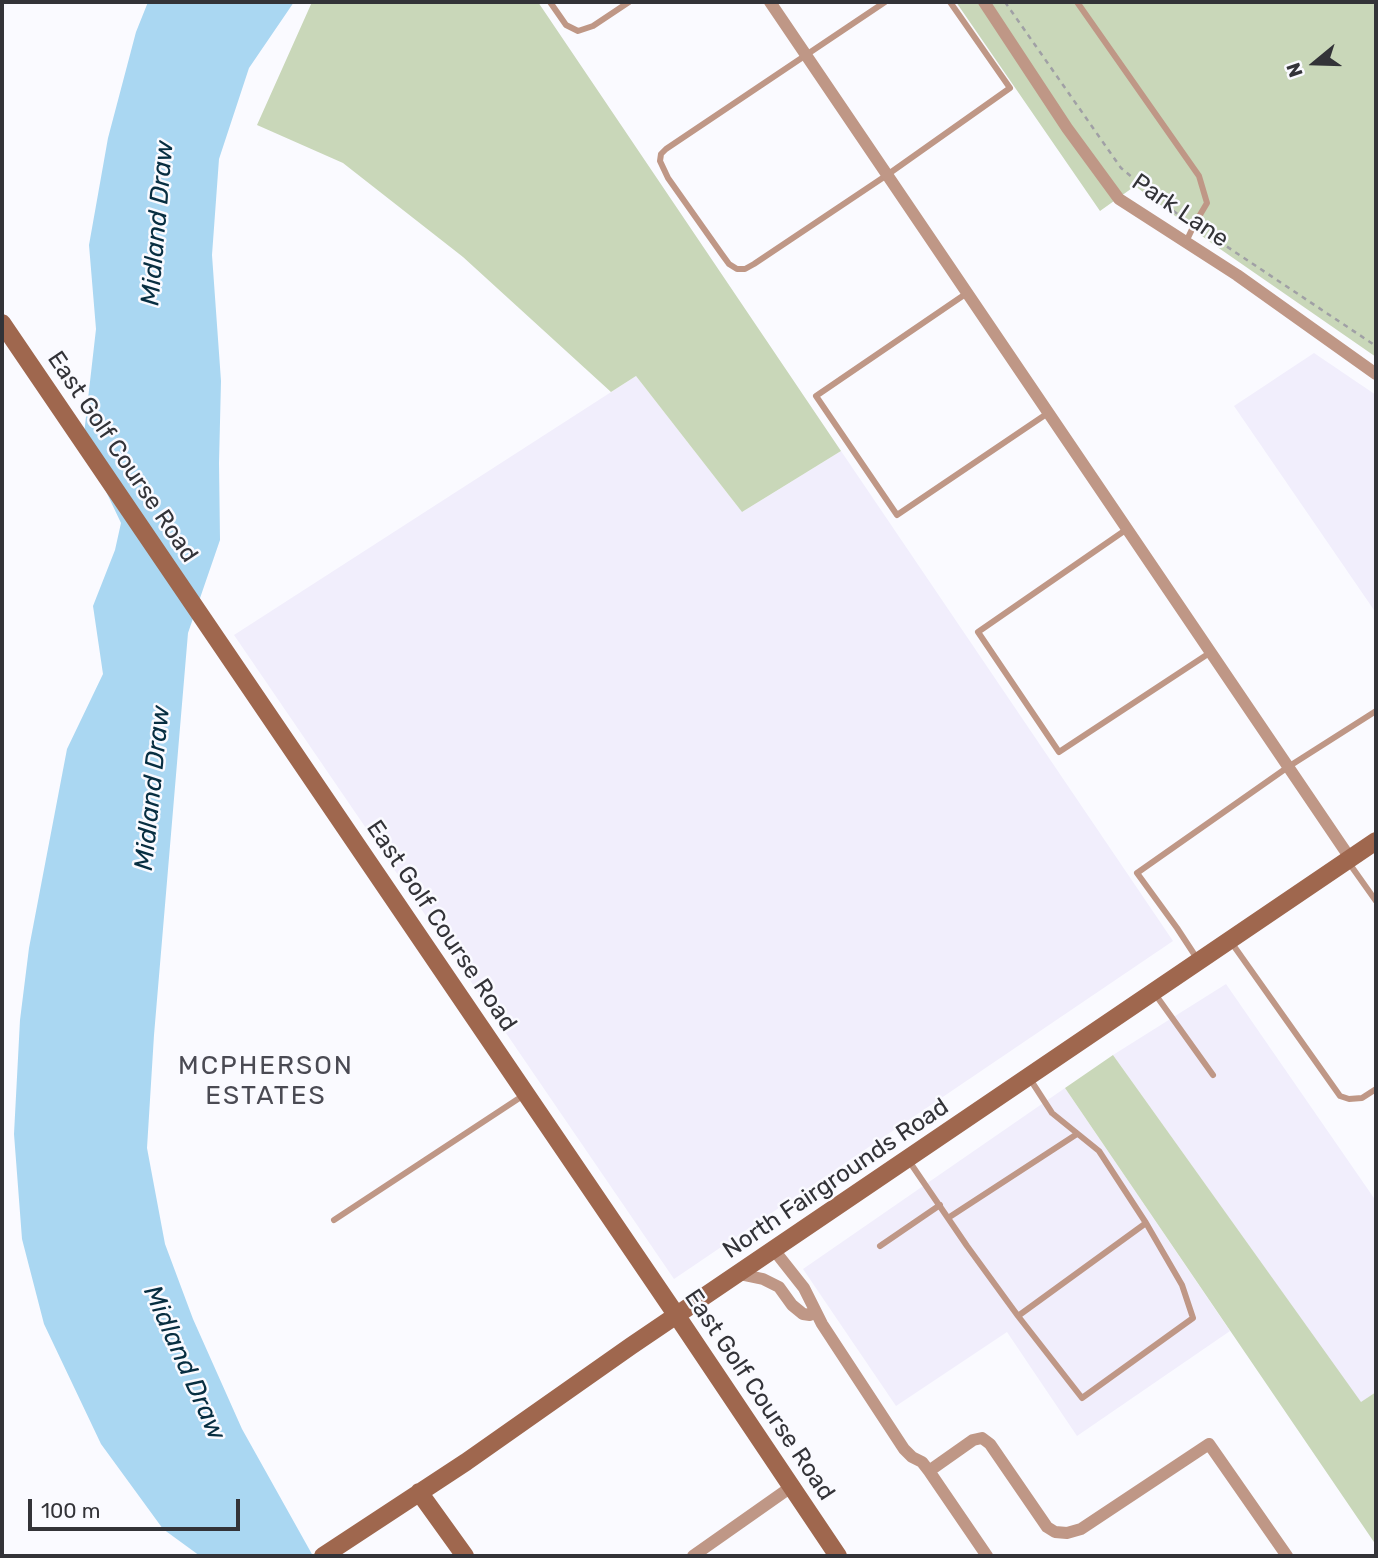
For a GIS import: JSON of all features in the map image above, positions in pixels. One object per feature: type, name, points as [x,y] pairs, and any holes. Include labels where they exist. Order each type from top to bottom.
[{"type":"street","points":[[770,2],[1349,859]]},
{"type":"street","name":"Park Lane","points":[[984,2],[1067,128],[1119,199],[1237,275],[1376,374]]},
{"type":"street","name":"East Golf Course Road","points":[[2,323],[838,1556]]},
{"type":"street","name":"North Fairgrounds Road","points":[[323,1556],[1376,841]]},
{"type":"street","points":[[774,1250],[804,1288],[822,1324],[904,1449],[922,1462],[929,1471],[987,1556]]},
{"type":"street","points":[[739,1274],[762,1279],[779,1287],[792,1306],[803,1314],[816,1312]]},
{"type":"street","points":[[929,1471],[973,1440],[982,1438],[990,1444],[1047,1527],[1055,1532],[1067,1533],[1081,1530],[1209,1444],[1287,1556]]},
{"type":"street","points":[[693,1556],[791,1487]]},
{"type":"street","points":[[419,1492],[465,1556]]},
{"type":"lane","points":[[550,2],[566,25],[578,32],[593,26],[629,2]]},
{"type":"lane","points":[[885,2],[661,154],[660,161],[668,178],[729,264],[737,270],[754,264],[1010,88],[950,2]]},
{"type":"lane","points":[[1077,2],[1199,176],[1207,203],[1186,242]]},
{"type":"lane","points":[[967,293],[816,396],[897,515],[1048,413]]},
{"type":"lane","points":[[1127,529],[978,632],[1059,752],[1211,652]]},
{"type":"lane","points":[[1199,961],[1137,873],[1376,710]]},
{"type":"lane","points":[[1349,859],[1376,901]]},
{"type":"lane","points":[[1229,940],[1340,1096],[1349,1099],[1362,1098],[1376,1089]]},
{"type":"lane","points":[[1154,992],[1213,1074]]},
{"type":"lane","points":[[908,1159],[1018,1316],[1082,1398],[1194,1318],[1182,1285],[1099,1150],[1052,1113],[1028,1077]]},
{"type":"lane","points":[[334,1220],[525,1094]]},
{"type":"lane","points":[[948,1218],[1077,1134]]},
{"type":"lane","points":[[880,1246],[940,1205]]},
{"type":"lane","points":[[1018,1316],[1146,1223]]},
{"type":"path","points":[[1005,2],[1121,168],[1172,210],[1376,346]]},
{"type":"shaded area","points":[[1314,353],[1376,395],[1376,613],[1234,406]]},
{"type":"shaded area","points":[[636,376],[742,512],[841,451],[1173,941],[674,1279],[234,635]]},
{"type":"shaded area","points":[[1226,984],[1376,1201],[1376,1392],[1361,1403],[1113,1055]]},
{"type":"shaded area","points":[[1065,1088],[1230,1331],[1077,1436],[1007,1332],[896,1406],[803,1269]]},
{"type":"green space","points":[[312,2],[538,2],[841,451],[742,512],[636,376],[611,392],[463,257],[343,163],[257,125]]},
{"type":"green space","points":[[956,2],[1376,2],[1376,357],[1210,242],[1135,186],[1100,211]]},
{"type":"green space","points":[[1113,1055],[1361,1402],[1376,1392],[1376,1545],[1065,1088]]},
{"type":"water","name":"Midland Draw","points":[[148,2],[294,2],[249,68],[219,159],[212,255],[221,381],[220,540],[188,633],[147,1148],[165,1244],[193,1319],[242,1429],[313,1556],[200,1556],[163,1529],[101,1444],[44,1324],[22,1239],[14,1134],[20,1020],[29,948],[67,749],[103,674],[93,606],[115,550],[121,523],[83,443],[96,329],[89,245],[108,138],[136,32]]},
{"type":"district","name":"MCPHERSON ESTATES","points":[[266,1081]]}]
